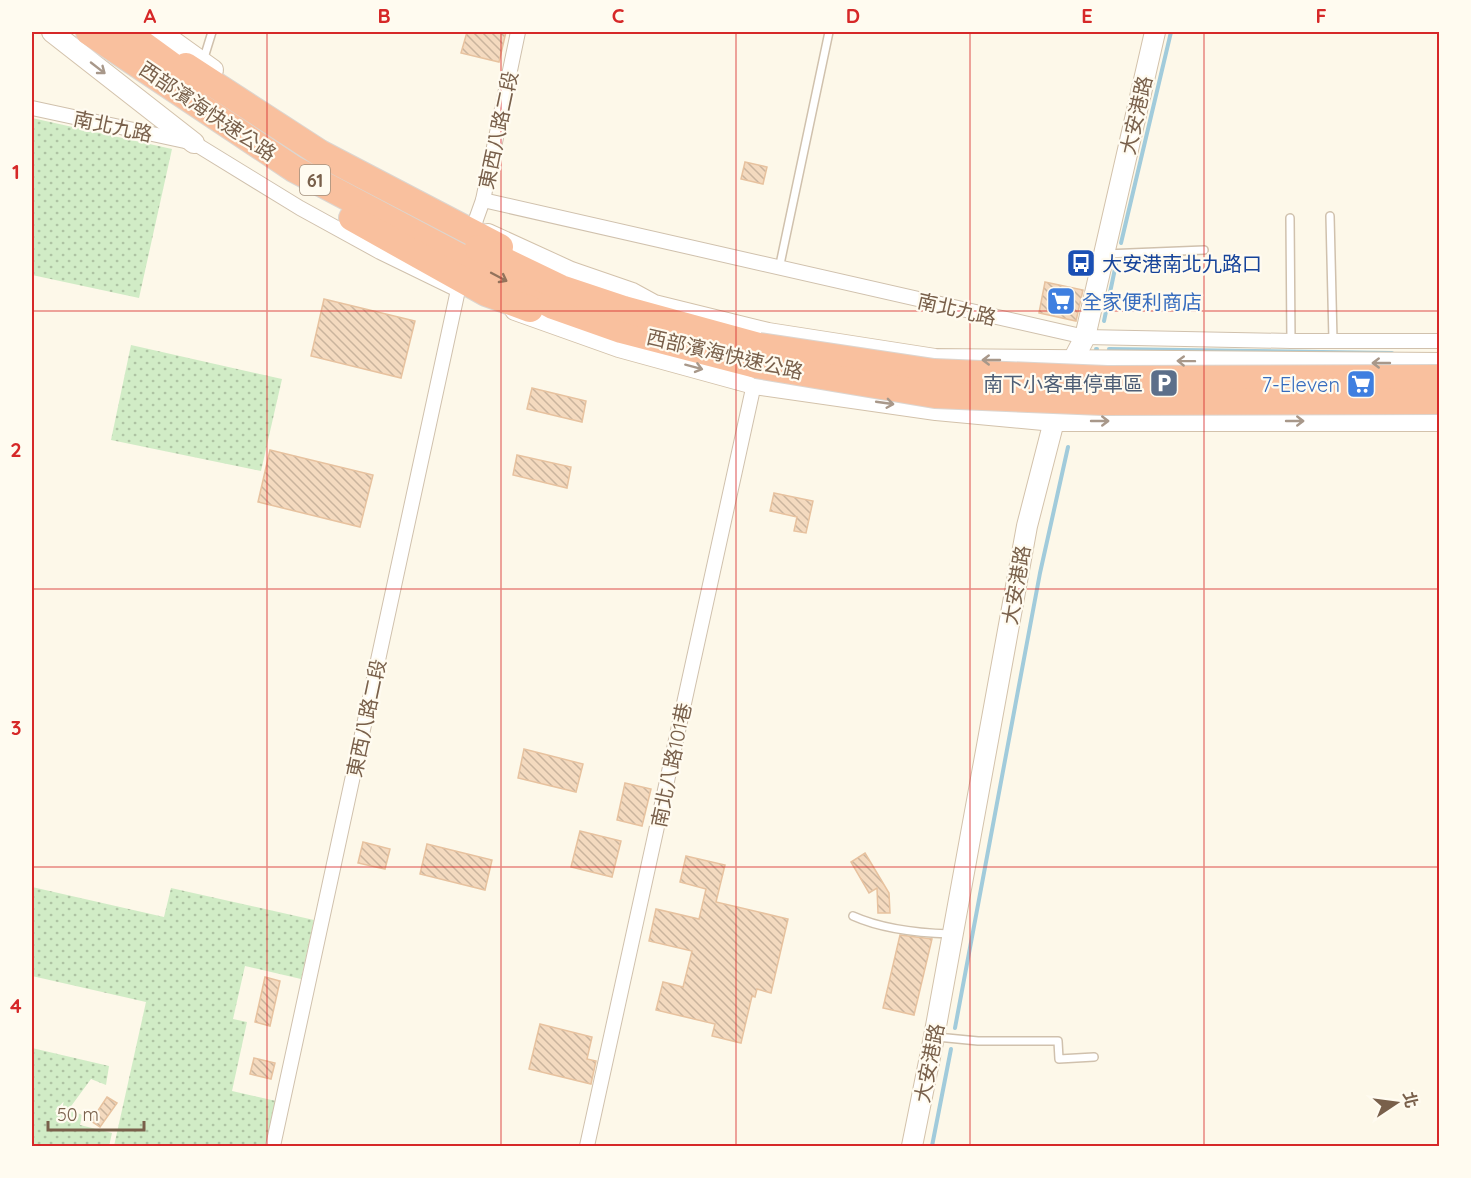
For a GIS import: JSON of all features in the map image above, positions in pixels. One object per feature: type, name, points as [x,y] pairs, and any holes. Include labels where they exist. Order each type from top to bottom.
[{"type":"highway","name":"西部濱海快速公路","points":[[89,32],[294,169],[557,297],[624,309],[756,365],[935,395],[1103,402],[1440,401]]},
{"type":"highway","points":[[89,32],[250,158],[390,241],[486,293],[653,356]]},
{"type":"highway","name":"西部濱海快速公路","points":[[128,32],[275,141],[557,297]]},
{"type":"highway","points":[[128,32],[320,153],[527,261],[654,305]]},
{"type":"highway","name":"西部濱海快速公路","points":[[756,365],[1107,379],[1440,378]]},
{"type":"street","points":[[52,32],[194,143]]},
{"type":"street","points":[[160,32],[264,105],[368,171],[473,228],[571,272],[632,293],[654,305],[768,333],[936,359],[1440,363]]},
{"type":"street","name":"東西八路二段","points":[[473,228],[483,200],[518,32]]},
{"type":"street","name":"大安港路","points":[[912,1146],[1027,526],[1054,421],[1073,360],[1085,337],[1155,32]]},
{"type":"street","name":"南北九路","points":[[32,108],[194,143],[380,252],[459,290]]},
{"type":"street","name":"南北九路","points":[[483,200],[1085,337],[1440,341]]},
{"type":"street","points":[[459,290],[619,347],[653,356],[756,365],[936,410],[1054,421],[1440,421]]},
{"type":"street","name":"東西八路二段","points":[[273,1146],[459,290]]},
{"type":"street","name":"南北八路101巷","points":[[587,1146],[756,365]]},
{"type":"lane","points":[[202,63],[212,32]]},
{"type":"lane","points":[[779,269],[829,32]]},
{"type":"lane","points":[[1330,216],[1333,340]]},
{"type":"lane","points":[[1290,218],[1291,341]]},
{"type":"lane","points":[[1105,254],[1204,250]]},
{"type":"lane","points":[[853,916],[869,923],[927,933],[952,934]]},
{"type":"lane","points":[[934,1037],[978,1041],[1058,1041],[1059,1059],[1094,1057]]},
{"type":"green space","points":[[32,118],[172,149],[139,298],[32,275]]},
{"type":"green space","points":[[131,345],[282,379],[261,471],[111,440]]},
{"type":"green space","points":[[32,887],[164,917],[171,888],[314,920],[301,979],[245,966],[233,1019],[247,1022],[232,1091],[276,1101],[266,1146],[223,1144],[222,1146],[114,1146],[146,1002],[32,976]]},
{"type":"green space","points":[[32,1048],[109,1066],[106,1085],[91,1079],[69,1109],[82,1115],[80,1125],[112,1133],[109,1146],[32,1146]]},
{"type":"building","points":[[467,32],[506,32],[499,62],[461,53]]},
{"type":"building","points":[[745,162],[767,167],[763,184],[741,179]]},
{"type":"building","name":"全家便利商店","points":[[1045,282],[1083,290],[1076,321],[1039,313]]},
{"type":"building","points":[[324,299],[415,321],[401,378],[311,356]]},
{"type":"building","points":[[532,388],[586,401],[582,422],[527,409]]},
{"type":"building","points":[[270,450],[373,475],[360,527],[258,502]]},
{"type":"building","points":[[517,455],[571,467],[567,488],[513,475]]},
{"type":"building","points":[[774,493],[813,501],[806,533],[794,531],[797,517],[770,511]]},
{"type":"building","points":[[524,749],[583,764],[576,792],[518,778]]},
{"type":"building","points":[[625,783],[651,789],[642,826],[617,820]]},
{"type":"building","points":[[580,831],[621,841],[612,877],[571,867]]},
{"type":"building","points":[[363,842],[390,849],[385,869],[358,863]]},
{"type":"building","points":[[427,844],[492,860],[485,890],[420,874]]},
{"type":"building","points":[[865,853],[889,893],[890,913],[878,913],[877,888],[869,893],[851,862]]},
{"type":"building","points":[[686,856],[725,865],[716,902],[788,919],[771,993],[757,989],[755,997],[752,996],[741,1043],[712,1036],[715,1024],[656,1010],[663,982],[683,987],[692,951],[649,941],[656,909],[699,919],[706,889],[680,882]]},
{"type":"building","points":[[900,935],[932,939],[914,1015],[883,1008]]},
{"type":"building","points":[[265,977],[280,981],[270,1026],[255,1022]]},
{"type":"building","points":[[540,1024],[592,1037],[587,1059],[596,1061],[591,1084],[529,1069]]},
{"type":"building","points":[[254,1058],[275,1063],[271,1079],[250,1074]]},
{"type":"building","points":[[107,1097],[117,1103],[100,1127],[91,1121]]},
{"type":"waterway","points":[[1121,243],[1171,32]]},
{"type":"waterway","points":[[1104,321],[1116,264]]},
{"type":"waterway","points":[[1109,349],[1392,353]]},
{"type":"waterway","points":[[955,1028],[1040,573],[1068,447]]},
{"type":"waterway","points":[[932,1146],[951,1049]]},
{"type":"place","name":"大安港南北九路口","points":[[1081,263]]},
{"type":"place","name":"全家便利商店","points":[[1061,301]]},
{"type":"place","name":"南下小客車停車區","points":[[1164,383]]},
{"type":"place","name":"7-Eleven","points":[[1361,384]]}]
